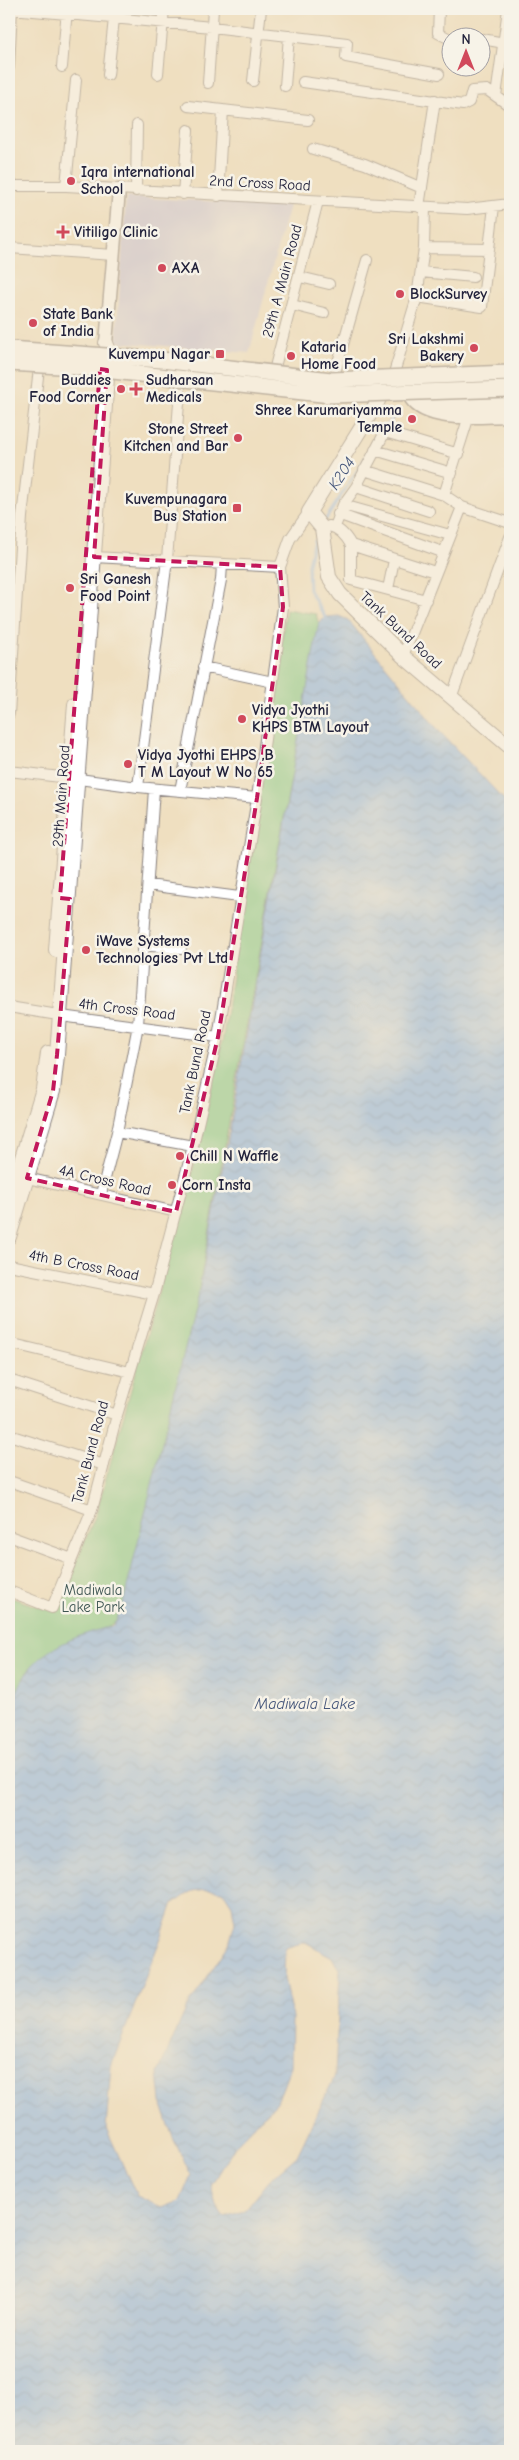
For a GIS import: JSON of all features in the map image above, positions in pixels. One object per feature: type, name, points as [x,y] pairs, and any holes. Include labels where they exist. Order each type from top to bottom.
[{"type":"main road","name":"29th Main Road","points":[[74,779],[94,558],[106,348]]},
{"type":"main road","name":"29th Main Road","points":[[9,1237],[13,1218],[53,1091],[56,1015],[106,348]]},
{"type":"main road","points":[[9,349],[162,360],[331,380],[510,373]]},
{"type":"main road","points":[[9,363],[77,367],[331,395],[510,390]]},
{"type":"main road","points":[[416,399],[433,405],[510,404]]},
{"type":"main road","name":"Tank Bund Road","points":[[308,512],[378,401]]},
{"type":"main road","points":[[308,512],[328,528]]},
{"type":"main road","name":"Tank Bund Road","points":[[328,528],[329,577],[332,585],[403,656],[451,698],[509,743]]},
{"type":"main road","name":"29th Main Road","points":[[9,1200],[43,1089],[56,1015]]},
{"type":"street","points":[[9,67],[11,9],[114,13],[163,22],[347,43],[346,57],[439,74]]},
{"type":"street","points":[[158,74],[164,9]]},
{"type":"street","points":[[208,83],[213,9]]},
{"type":"street","points":[[253,81],[261,9]]},
{"type":"street","points":[[439,9],[438,33],[442,35]]},
{"type":"street","points":[[496,96],[506,43],[508,9]]},
{"type":"street","points":[[62,67],[67,11]]},
{"type":"street","points":[[108,72],[114,13]]},
{"type":"street","points":[[285,86],[289,36]]},
{"type":"street","points":[[492,41],[506,43]]},
{"type":"street","points":[[66,186],[76,80]]},
{"type":"street","points":[[303,82],[468,104],[470,94],[474,90],[487,90],[510,106]]},
{"type":"street","points":[[394,373],[417,297],[421,272],[424,248],[422,188],[435,100]]},
{"type":"street","points":[[188,106],[308,120]]},
{"type":"street","points":[[218,196],[223,110]]},
{"type":"street","points":[[136,191],[137,125]]},
{"type":"street","points":[[183,194],[188,130]]},
{"type":"street","points":[[313,149],[365,164],[422,188]]},
{"type":"street","name":"2nd Cross Road","points":[[9,186],[66,186],[467,209],[510,204]]},
{"type":"street","name":"29th Main Road","points":[[106,348],[119,190]]},
{"type":"street","name":"29th A Main Road","points":[[275,367],[300,277],[318,201]]},
{"type":"street","points":[[417,297],[482,307],[494,206]]},
{"type":"street","points":[[9,248],[114,255]]},
{"type":"street","points":[[424,248],[489,249]]},
{"type":"street","points":[[335,373],[367,260]]},
{"type":"street","points":[[421,272],[473,277]]},
{"type":"street","points":[[300,277],[329,284]]},
{"type":"street","points":[[292,305],[324,313]]},
{"type":"street","points":[[9,714],[22,517],[39,368]]},
{"type":"street","points":[[138,787],[167,560],[180,390]]},
{"type":"street","points":[[416,399],[415,405],[426,412],[469,416],[510,416]]},
{"type":"street","points":[[444,495],[459,454],[469,416]]},
{"type":"street","points":[[426,600],[350,580],[351,545],[345,535],[328,528],[356,487],[385,432],[459,454]]},
{"type":"street","points":[[375,450],[452,473]]},
{"type":"street","points":[[364,470],[444,495],[462,507],[510,523]]},
{"type":"street","points":[[356,487],[429,512]]},
{"type":"street","points":[[403,656],[426,600],[442,552],[462,507]]},
{"type":"street","points":[[341,510],[450,535]]},
{"type":"street","points":[[341,510],[442,552]]},
{"type":"street","name":"Tank Bund Road","points":[[9,1591],[52,1608],[92,1510],[117,1415],[154,1294],[193,1146],[218,1036],[239,897],[257,798],[283,607],[280,567],[290,539],[308,512]]},
{"type":"street","points":[[451,698],[510,537]]},
{"type":"street","points":[[351,545],[435,572]]},
{"type":"street","points":[[94,558],[167,560],[222,565],[280,567]]},
{"type":"street","points":[[388,589],[394,560]]},
{"type":"street","points":[[180,791],[221,580],[222,565]]},
{"type":"street","points":[[203,667],[273,682]]},
{"type":"street","points":[[9,771],[138,787],[257,798]]},
{"type":"street","points":[[102,1194],[117,1132],[138,1025],[154,788]]},
{"type":"street","points":[[148,885],[239,897]]},
{"type":"street","points":[[144,945],[181,949]]},
{"type":"street","name":"4th Cross Road","points":[[9,1007],[218,1036]]},
{"type":"street","points":[[117,1132],[193,1146]]},
{"type":"street","name":"4A Cross Road","points":[[27,1178],[176,1212]]},
{"type":"street","name":"4th B Cross Road","points":[[9,1265],[154,1294]]},
{"type":"street","points":[[9,1343],[130,1372]]},
{"type":"street","points":[[9,1380],[117,1415]]},
{"type":"street","points":[[9,1435],[104,1465]]},
{"type":"street","points":[[9,1481],[92,1510]]},
{"type":"street","points":[[9,1536],[72,1559]]},
{"type":"highlighted area","points":[[100,369],[107,370],[94,557],[280,567],[283,607],[257,798],[218,1037],[176,1212],[27,1178],[53,1091],[70,899],[60,898]]},
{"type":"shaded area","points":[[126,197],[289,205],[249,353],[116,342]]},
{"type":"green space","name":"Madiwala Lake Park","points":[[286,609],[316,614],[319,624],[198,1295],[123,1606],[118,1617],[109,1626],[30,1668],[9,1708],[9,1597],[55,1612],[96,1514],[199,1147],[223,1037]]},
{"type":"water","name":"Madiwala Lake","points":[[339,616],[348,620],[439,731],[510,806],[510,2451],[9,2451],[9,1708],[25,1676],[39,1659],[69,1640],[113,1626],[122,1608],[198,1295],[229,1134],[317,632],[319,624],[325,617]],"holes":[[[207,1889],[223,1891],[232,1905],[235,1923],[229,1944],[186,2009],[158,2073],[161,2102],[173,2138],[191,2175],[180,2201],[162,2208],[137,2196],[106,2128],[111,2066],[173,1903],[193,1891]],[[305,1942],[332,1957],[340,1972],[335,2076],[297,2156],[269,2180],[244,2211],[224,2217],[216,2205],[211,2185],[236,2144],[277,2102],[291,2066],[292,2017],[284,1978],[285,1948]]]},
{"type":"waterway","name":"K204","points":[[385,429],[394,416]]},
{"type":"waterway","name":"K204","points":[[326,519],[366,457]]},
{"type":"waterway","name":"K204","points":[[314,540],[308,564],[309,590],[325,617]]},
{"type":"railway","points":[[9,358],[156,371],[333,392],[510,385]]},
{"type":"railway","points":[[260,376],[326,382],[407,382]]},
{"type":"place","name":"Iqra international School","points":[[71,181]]},
{"type":"place","name":"Vitiligo Clinic","points":[[63,232]]},
{"type":"place","name":"AXA","points":[[162,268]]},
{"type":"place","name":"BlockSurvey","points":[[400,294]]},
{"type":"place","name":"State Bank of India","points":[[33,323]]},
{"type":"place","name":"Sri Lakshmi Bakery","points":[[474,348]]},
{"type":"place","name":"Kuvempu Nagar","points":[[220,354]]},
{"type":"place","name":"Kataria Home Food","points":[[291,356]]},
{"type":"place","name":"Buddies Food Corner","points":[[121,389]]},
{"type":"place","name":"Sudharsan Medicals","points":[[136,389]]},
{"type":"place","name":"Shree Karumariyamma Temple","points":[[412,419]]},
{"type":"place","name":"Stone Street Kitchen and Bar","points":[[238,438]]},
{"type":"place","name":"Kuvempunagara Bus Station","points":[[237,508]]},
{"type":"place","name":"Sri Ganesh Food Point","points":[[70,588]]},
{"type":"place","name":"Vidya Jyothi KHPS BTM Layout","points":[[242,719]]},
{"type":"place","name":"Vidya Jyothi EHPS ,B T M Layout W No 65","points":[[128,764]]},
{"type":"place","name":"iWave Systems Technologies Pvt Ltd","points":[[86,950]]},
{"type":"place","name":"Chill N Waffle","points":[[180,1156]]},
{"type":"place","name":"Corn Insta","points":[[172,1185]]}]
